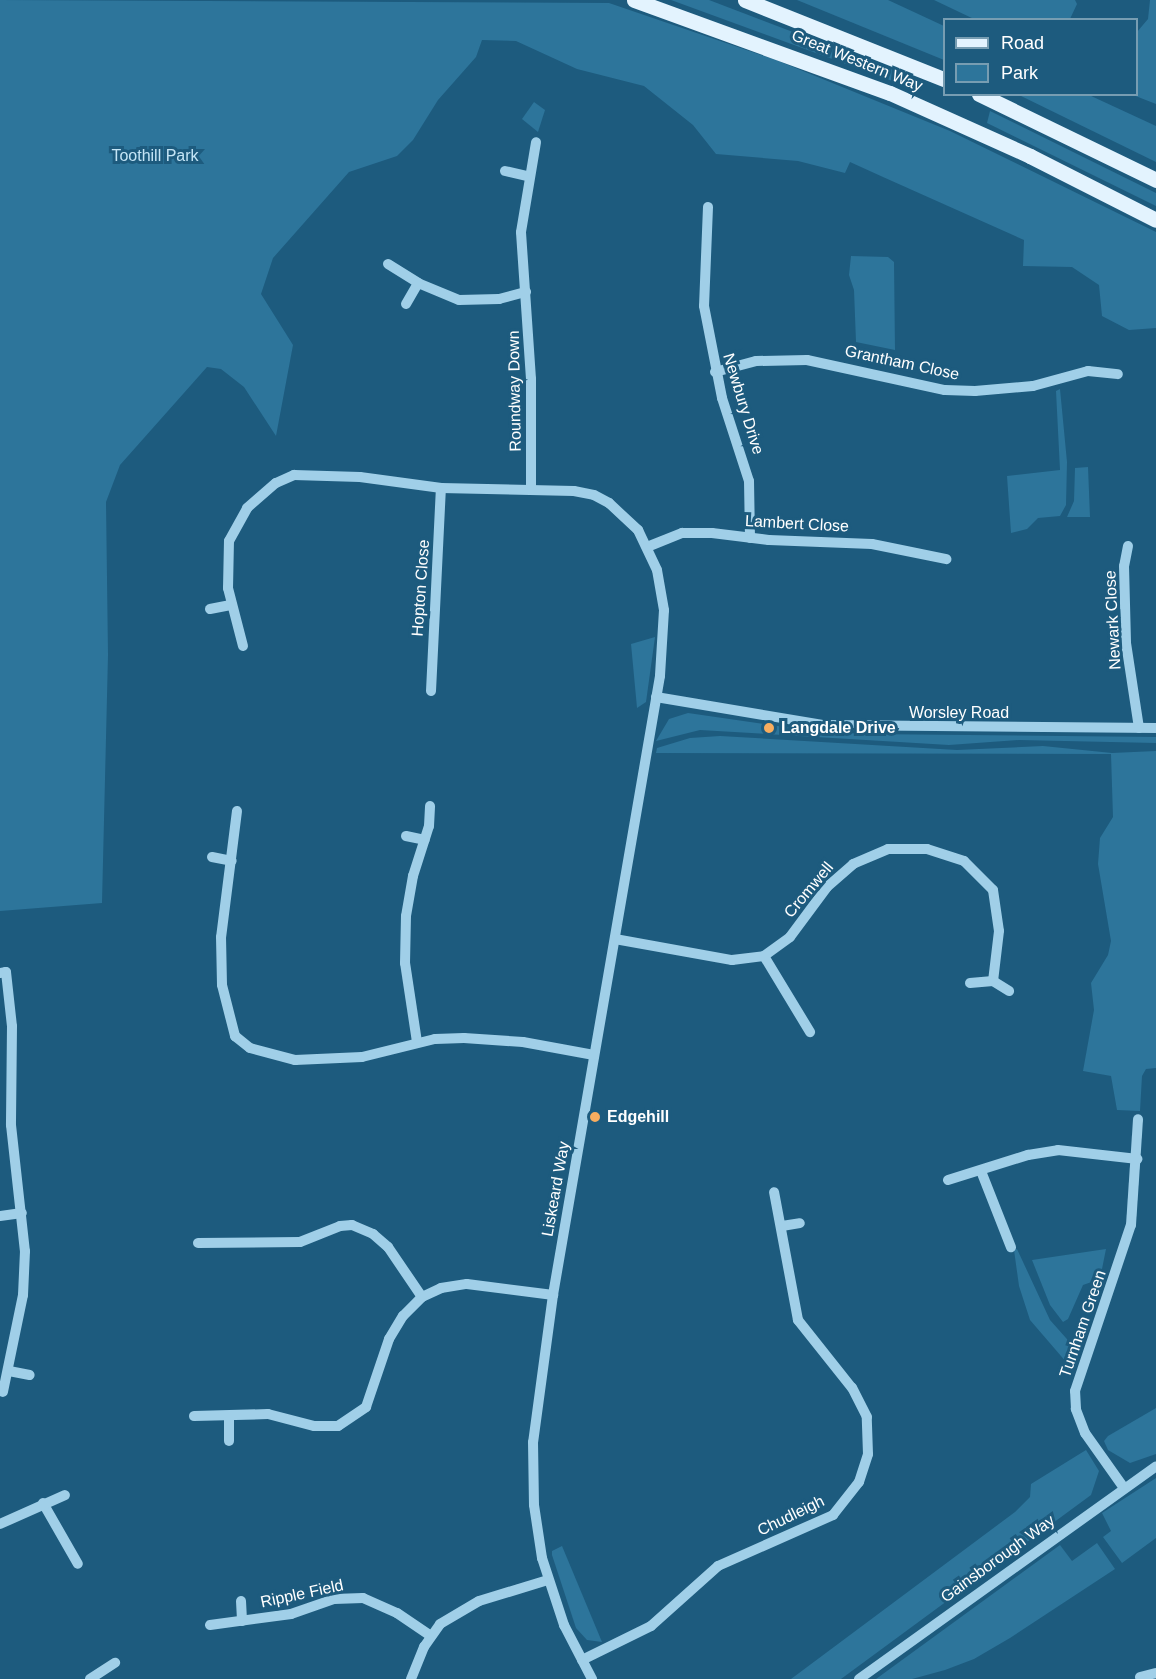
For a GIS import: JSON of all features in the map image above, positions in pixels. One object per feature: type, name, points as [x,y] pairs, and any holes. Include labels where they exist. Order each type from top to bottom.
[{"type":"main road","name":"Great Western Way","points":[[634,0],[890,93],[1030,156],[1156,220]]},
{"type":"main road","name":"Great Western Way","points":[[745,0],[943,78]]},
{"type":"main road","points":[[983,96],[1156,180]]},
{"type":"street","name":"Roundway Down","points":[[531,489],[531,379],[521,232],[527,176],[536,142]]},
{"type":"street","points":[[505,171],[527,176]]},
{"type":"street","name":"Newbury Drive","points":[[708,207],[704,306],[715,372],[749,481],[750,538]]},
{"type":"street","points":[[388,264],[418,283],[459,300],[499,298],[526,292]]},
{"type":"street","points":[[406,304],[418,283]]},
{"type":"street","name":"Grantham Close","points":[[715,372],[756,361],[807,360],[945,390],[975,392],[1034,386],[1088,371],[1118,374]]},
{"type":"street","points":[[243,646],[231,605],[229,541],[247,508],[276,483],[294,476],[313,474],[441,488],[531,489],[594,495],[623,515],[647,547],[663,591],[664,610],[656,697]]},
{"type":"street","name":"Hopton Close","points":[[431,691],[441,488]]},
{"type":"street","name":"Lambert Close","points":[[647,547],[682,533],[872,544],[946,559]]},
{"type":"street","name":"Newark Close","points":[[1128,546],[1124,566],[1126,643],[1139,728]]},
{"type":"street","points":[[210,609],[231,605]]},
{"type":"street","name":"Worsley Road","points":[[656,697],[823,725],[1156,728]]},
{"type":"street","name":"Liskeard Way","points":[[592,1679],[548,1580],[534,1505],[533,1442],[553,1295],[656,697]]},
{"type":"street","points":[[417,1042],[405,963],[406,916],[425,840],[430,806]]},
{"type":"street","points":[[237,811],[221,937],[225,1004],[235,1036],[259,1053],[295,1060],[362,1057],[435,1039],[492,1039],[594,1055]]},
{"type":"street","points":[[406,836],[425,840]]},
{"type":"street","name":"Cromwell","points":[[764,956],[790,937],[827,887],[848,868],[874,853],[908,847],[964,861],[993,890],[999,931],[993,981]]},
{"type":"street","points":[[212,857],[232,861]]},
{"type":"street","points":[[615,939],[713,957],[764,956],[810,1032]]},
{"type":"street","points":[[0,972],[6,972],[12,1026],[11,1125],[22,1212],[25,1273],[9,1371],[3,1392]]},
{"type":"street","points":[[970,983],[993,981],[1009,992]]},
{"type":"street","name":"Turnham Green","points":[[1125,1488],[1085,1433],[1076,1409],[1075,1391],[1130,1231],[1137,1159],[1138,1119]]},
{"type":"street","points":[[948,1180],[1059,1150],[1137,1159]]},
{"type":"street","points":[[981,1171],[1011,1247]]},
{"type":"street","name":"Chudleigh","points":[[582,1660],[651,1626],[718,1566],[827,1518],[856,1490],[868,1454],[867,1417],[852,1388],[798,1320],[774,1192]]},
{"type":"street","points":[[0,1216],[22,1212]]},
{"type":"street","points":[[782,1226],[800,1223]]},
{"type":"street","points":[[198,1243],[300,1242],[340,1226],[352,1225],[373,1234],[388,1247],[422,1297]]},
{"type":"street","points":[[194,1416],[268,1414],[326,1428],[348,1422],[371,1400],[389,1338],[403,1316],[422,1297],[441,1288],[467,1284],[553,1295]]},
{"type":"street","points":[[9,1371],[30,1375]]},
{"type":"street","points":[[229,1416],[229,1441]]},
{"type":"street","name":"Gainsborough Way","points":[[859,1679],[1156,1466]]},
{"type":"street","points":[[0,1524],[65,1495]]},
{"type":"street","points":[[43,1503],[78,1564]]},
{"type":"street","points":[[411,1679],[430,1636],[440,1624],[478,1601],[548,1580]]},
{"type":"street","name":"Ripple Field","points":[[210,1625],[291,1614],[334,1599],[363,1598],[397,1613],[430,1636]]},
{"type":"street","name":"Ripple Field","points":[[241,1601],[242,1621]]},
{"type":"street","points":[[90,1679],[115,1663]]},
{"type":"street","points":[[1140,1677],[1156,1672]]},
{"type":"green space","name":"Toothill Park","points":[[0,0],[609,3],[776,60],[950,131],[1156,232],[1156,328],[1129,330],[1102,316],[1099,285],[1072,267],[1023,266],[1024,240],[850,162],[845,173],[798,161],[716,154],[693,125],[644,86],[577,69],[516,41],[482,40],[476,57],[438,100],[413,140],[397,156],[349,172],[273,258],[261,294],[293,345],[276,436],[244,387],[221,369],[207,367],[120,465],[106,502],[108,655],[102,903],[0,911]]},
{"type":"green space","points":[[671,0],[709,0],[901,73],[895,82]]},
{"type":"green space","points":[[797,0],[888,0],[943,26],[943,60]]},
{"type":"green space","points":[[934,0],[1075,0],[1077,4],[1070,18],[972,18]]},
{"type":"green space","points":[[1150,0],[1156,0],[1156,104],[1136,96],[1138,96],[1138,31],[1148,19]]},
{"type":"green space","points":[[1021,96],[1091,96],[1156,126],[1156,162]]},
{"type":"green space","points":[[534,102],[545,110],[538,132],[522,119]]},
{"type":"green space","points":[[990,111],[1156,193],[1156,206],[987,123]]},
{"type":"green space","points":[[851,256],[888,257],[894,262],[895,350],[856,342],[854,290],[849,275]]},
{"type":"green space","points":[[1060,389],[1067,462],[1066,505],[1060,516],[1038,518],[1027,529],[1011,533],[1007,476],[1060,470],[1056,391]]},
{"type":"green space","points":[[1088,467],[1090,517],[1067,517],[1074,501],[1075,468]]},
{"type":"green space","points":[[655,637],[646,702],[637,708],[631,644]]},
{"type":"green space","points":[[688,713],[805,730],[865,734],[1156,737],[1156,743],[1019,740],[949,745],[700,730],[656,741],[669,719]]},
{"type":"green space","points":[[720,736],[957,750],[1043,746],[1112,753],[1156,751],[1156,1068],[1146,1069],[1142,1076],[1140,1111],[1117,1110],[1111,1076],[1083,1071],[1094,1010],[1091,983],[1108,955],[1111,941],[1098,864],[1100,838],[1113,817],[1111,754],[656,753],[657,748],[690,738]]},
{"type":"green space","points":[[1017,1249],[1050,1320],[1074,1347],[1067,1363],[1030,1320],[1019,1286],[1014,1250]]},
{"type":"green space","points":[[1106,1249],[1100,1279],[1083,1285],[1068,1319],[1063,1322],[1050,1305],[1032,1260]]},
{"type":"green space","points":[[1156,1408],[1156,1454],[1130,1463],[1108,1450],[1104,1441],[1108,1436]]},
{"type":"green space","points":[[1086,1450],[1099,1471],[1091,1495],[841,1679],[791,1679],[1015,1512],[1030,1497],[1031,1484]]},
{"type":"green space","points":[[1156,1478],[1156,1538],[1122,1563],[1103,1537],[1111,1531],[1102,1513]]},
{"type":"green space","points":[[1097,1543],[1115,1569],[1010,1638],[974,1659],[945,1670],[912,1679],[876,1679],[1060,1545],[1072,1561]]},
{"type":"green space","points":[[562,1546],[602,1642],[587,1640],[576,1628],[552,1555],[552,1551]]},
{"type":"place","name":"Langdale Drive","points":[[769,728]]},
{"type":"place","name":"Edgehill","points":[[595,1117]]}]
